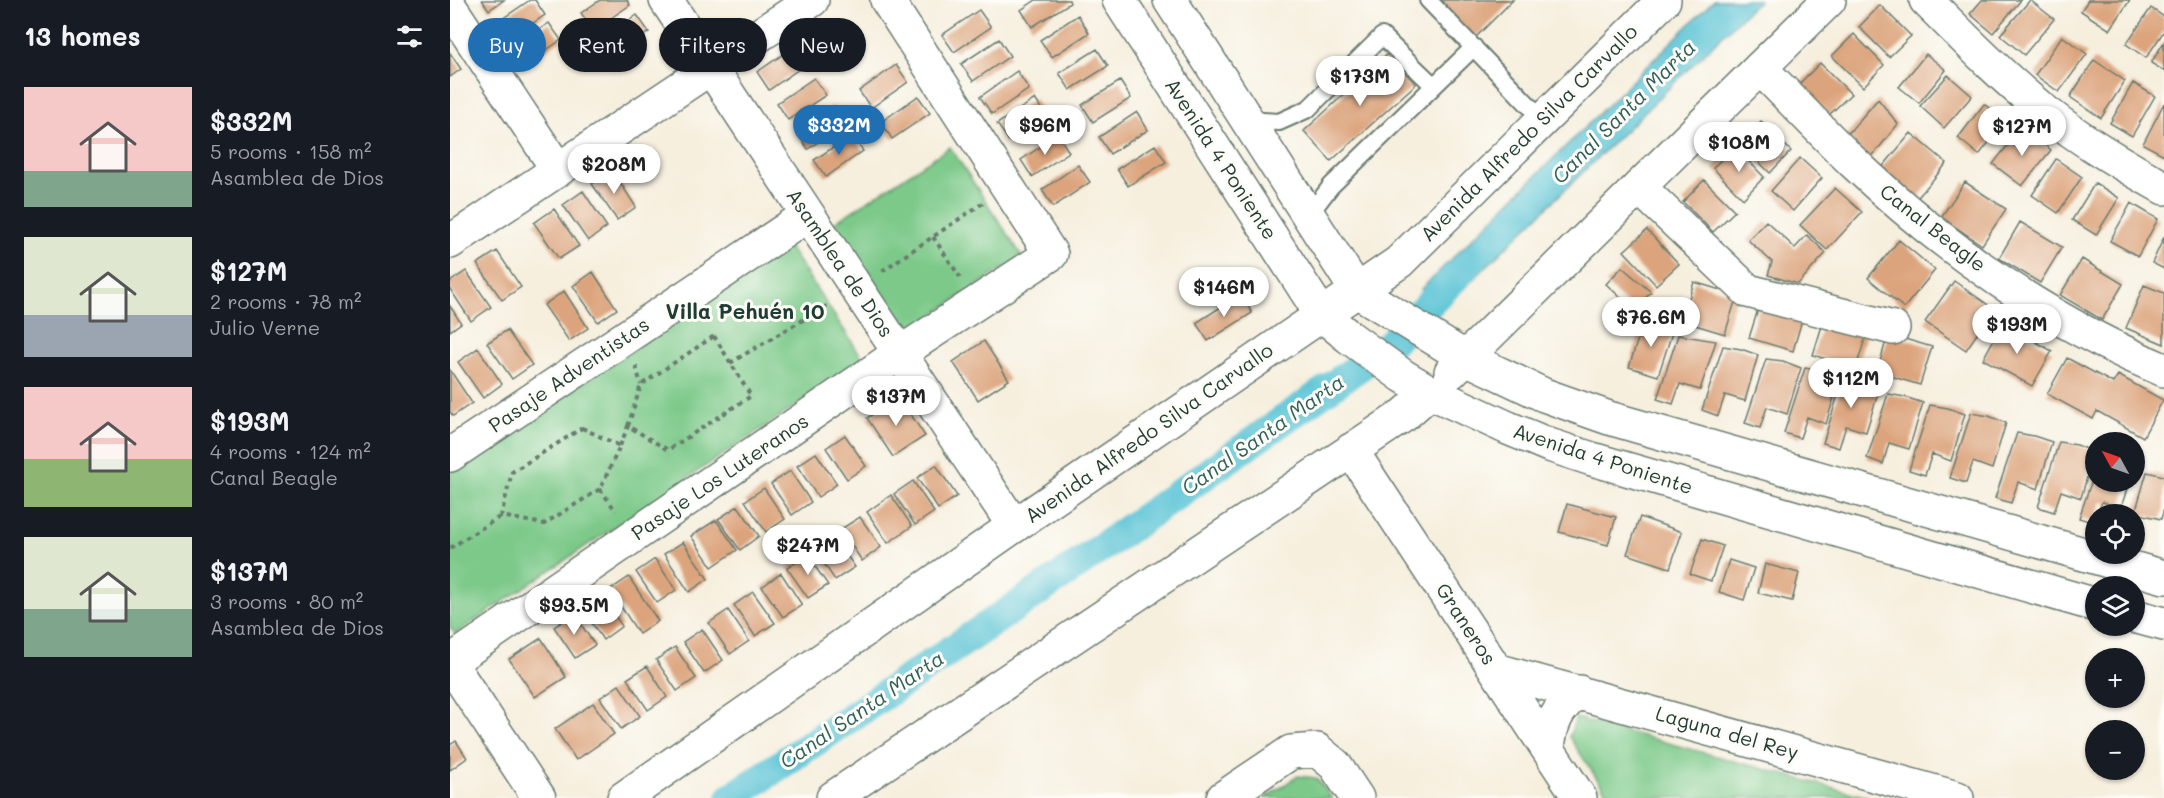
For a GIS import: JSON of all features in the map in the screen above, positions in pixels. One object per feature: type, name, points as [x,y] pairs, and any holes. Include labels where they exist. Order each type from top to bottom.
[{"type":"street","name":"Asamblea de Dios","points":[[666,0],[678,18]]},
{"type":"street","points":[[767,30],[812,0]]},
{"type":"street","points":[[887,0],[1008,187]]},
{"type":"street","name":"Avenida 4 Poniente","points":[[1119,0],[1321,314],[1349,337],[1417,384],[1508,428],[1592,459],[2085,602]]},
{"type":"street","name":"Avenida 4 Poniente","points":[[1170,0],[1308,216],[1368,298],[1466,358],[1544,395],[1609,418],[2164,577]]},
{"type":"street","name":"Avenida Alfredo Silva Carvallo","points":[[624,798],[1321,314],[1368,298],[1399,262],[1664,0]]},
{"type":"street","points":[[833,798],[1404,414],[1417,384],[1466,358],[1829,0]]},
{"type":"street","points":[[1926,0],[1986,60],[2049,114],[2104,154],[2164,188]]},
{"type":"street","points":[[450,7],[558,170]]},
{"type":"street","name":"Canal Beagle","points":[[1760,68],[1853,162],[1941,237],[2053,316],[2097,340],[2164,370]]},
{"type":"street","points":[[450,242],[705,72]]},
{"type":"street","name":"Asamblea de Dios","points":[[714,72],[808,215],[867,281],[900,353],[1014,526]]},
{"type":"street","name":"Pasaje Los Luteranos","points":[[450,662],[900,353],[1051,254],[1008,187]]},
{"type":"street","points":[[1640,187],[1748,291],[1893,328]]},
{"type":"street","name":"Pasaje Adventistas","points":[[450,455],[808,215]]},
{"type":"street","name":"Graneros","points":[[1351,450],[1580,798]]},
{"type":"street","points":[[2145,619],[2164,624]]},
{"type":"street","points":[[450,662],[539,798]]},
{"type":"street","name":"Laguna del Rey","points":[[1496,670],[1957,798]]},
{"type":"street","points":[[1548,749],[1549,733],[1554,718],[1563,705],[1579,692]]},
{"type":"street","points":[[1223,798],[1291,752],[1317,750],[1335,765],[1357,798]]},
{"type":"lane","points":[[1428,0],[1543,120]]},
{"type":"lane","points":[[1247,120],[1279,122],[1308,109],[1382,36],[1434,86]]},
{"type":"lane","points":[[1308,216],[1331,186],[1474,47]]},
{"type":"path","points":[[730,363],[867,281],[1008,187]]},
{"type":"path","points":[[933,237],[976,303]]},
{"type":"path","points":[[450,548],[501,516],[544,524],[600,489],[628,426],[640,386],[714,336],[752,396],[668,450],[628,426]]},
{"type":"path","points":[[501,516],[512,472],[582,428],[620,446]]},
{"type":"green space","points":[[950,147],[1022,256],[905,333],[834,223]]},
{"type":"green space","points":[[788,246],[864,360],[455,634],[450,627],[450,470]]},
{"type":"green space","points":[[1576,718],[1871,798],[1610,798],[1569,737]]},
{"type":"green space","points":[[1298,776],[1316,778],[1332,798],[1264,798]]},
{"type":"water","points":[[1714,0],[1759,0],[1448,304],[1421,289]]},
{"type":"building","points":[[482,0],[504,0],[489,10]]},
{"type":"building","points":[[530,0],[535,0],[545,15],[541,18],[503,18]]},
{"type":"building","points":[[600,0],[627,0],[630,5],[611,18],[585,18],[581,13]]},
{"type":"building","points":[[1036,0],[1069,0],[1070,3],[1032,27],[1021,10]]},
{"type":"building","points":[[1433,0],[1513,0],[1473,40]]},
{"type":"building","points":[[1982,0],[2021,0],[1993,33],[1970,14]]},
{"type":"building","points":[[2030,0],[2054,19],[2024,55],[2000,35]]},
{"type":"building","points":[[2088,0],[2130,0],[2110,30],[2081,11]]},
{"type":"building","points":[[1880,5],[1911,36],[1889,57],[1859,27]]},
{"type":"building","points":[[2151,8],[2164,17],[2164,31],[2146,58],[2126,44]]},
{"type":"building","points":[[979,10],[991,27],[954,52],[942,35]]},
{"type":"building","points":[[1078,15],[1089,33],[1052,57],[1040,40]]},
{"type":"building","points":[[549,23],[558,36],[558,42],[546,50],[546,25]]},
{"type":"building","points":[[1854,34],[1884,65],[1863,87],[1832,56]]},
{"type":"building","points":[[2062,36],[2087,54],[2059,92],[2035,75]]},
{"type":"building","points":[[999,39],[1010,56],[973,81],[961,64]]},
{"type":"building","points":[[2164,42],[2164,71],[2151,63]]},
{"type":"building","points":[[1097,49],[1108,66],[1070,90],[1059,73]]},
{"type":"building","points":[[450,53],[461,69],[450,77]]},
{"type":"building","points":[[1388,54],[1416,84],[1331,161],[1304,131]]},
{"type":"building","points":[[1926,54],[1946,70],[1919,103],[1899,87]]},
{"type":"building","points":[[779,57],[779,72],[795,72],[769,90],[757,72],[767,72],[767,65]]},
{"type":"building","points":[[2094,60],[2125,81],[2101,118],[2070,97]]},
{"type":"building","points":[[1820,63],[1851,94],[1829,115],[1799,84]]},
{"type":"building","points":[[896,65],[908,82],[871,108],[859,91]]},
{"type":"building","points":[[1017,71],[1029,89],[992,114],[980,97]]},
{"type":"building","points":[[1948,75],[1972,96],[1944,128],[1920,106]]},
{"type":"building","points":[[814,78],[826,95],[788,120],[777,103]]},
{"type":"building","points":[[1120,81],[1131,98],[1093,122],[1082,105]]},
{"type":"building","points":[[2133,83],[2155,96],[2132,136],[2110,123]]},
{"type":"building","points":[[918,96],[930,113],[892,139],[881,122]]},
{"type":"building","points":[[1035,99],[1046,116],[1009,141],[997,124]]},
{"type":"building","points":[[1878,99],[1898,124],[1870,159],[1845,137]]},
{"type":"building","points":[[2164,103],[2164,155],[2143,144]]},
{"type":"building","points":[[1984,104],[2006,121],[1979,155],[1958,138]]},
{"type":"building","points":[[833,106],[845,123],[808,149],[796,132]]},
{"type":"building","points":[[1137,112],[1148,130],[1110,154],[1099,137]]},
{"type":"building","points":[[1761,121],[1791,151],[1770,173],[1739,142]]},
{"type":"building","points":[[2022,127],[2051,150],[2022,186],[1993,164]]},
{"type":"building","points":[[1911,133],[1947,163],[1915,201],[1879,171]]},
{"type":"building","points":[[852,135],[863,151],[826,177],[814,160]]},
{"type":"building","points":[[1058,135],[1069,152],[1032,177],[1021,160]]},
{"type":"building","points":[[1155,145],[1166,162],[1128,186],[1117,169]]},
{"type":"building","points":[[1734,146],[1764,177],[1743,199],[1713,168]]},
{"type":"building","points":[[1800,158],[1822,178],[1793,211],[1771,191]]},
{"type":"building","points":[[2056,159],[2082,177],[2058,213],[2032,195]]},
{"type":"building","points":[[1078,165],[1090,182],[1053,207],[1042,190]]},
{"type":"building","points":[[612,170],[636,207],[617,220],[592,184]]},
{"type":"building","points":[[1704,180],[1735,211],[1713,232],[1683,202]]},
{"type":"building","points":[[1965,182],[2006,209],[1982,245],[1941,217]]},
{"type":"building","points":[[2095,183],[2119,198],[2096,235],[2072,220]]},
{"type":"building","points":[[1835,188],[1862,212],[1827,250],[1800,225]]},
{"type":"building","points":[[583,191],[607,227],[588,241],[563,205]]},
{"type":"building","points":[[2131,203],[2158,219],[2138,256],[2110,241]]},
{"type":"building","points":[[554,209],[579,246],[559,259],[534,223]]},
{"type":"building","points":[[1766,221],[1795,248],[1807,235],[1826,253],[1798,284],[1768,275],[1772,262],[1748,240]]},
{"type":"building","points":[[2020,222],[2062,247],[2040,283],[1999,258]]},
{"type":"building","points":[[1647,230],[1679,264],[1656,285],[1624,251]]},
{"type":"building","points":[[2164,237],[2164,269],[2152,263]]},
{"type":"building","points":[[1899,240],[1935,270],[1904,308],[1868,278]]},
{"type":"building","points":[[497,251],[521,287],[502,300],[477,264]]},
{"type":"building","points":[[2082,259],[2123,284],[2102,320],[2060,295]]},
{"type":"building","points":[[1622,267],[1651,292],[1634,310],[1606,284]]},
{"type":"building","points":[[466,271],[491,307],[471,321],[450,289],[450,282]]},
{"type":"building","points":[[593,272],[617,309],[598,322],[573,286]]},
{"type":"building","points":[[1954,281],[1994,309],[1966,350],[1925,322]]},
{"type":"building","points":[[1694,282],[1737,295],[1725,334],[1682,321]]},
{"type":"building","points":[[2144,285],[2164,293],[2164,344],[2126,328]]},
{"type":"building","points":[[564,291],[588,328],[569,341],[544,305]]},
{"type":"building","points":[[1241,294],[1252,313],[1208,341],[1196,323]]},
{"type":"building","points":[[1761,300],[1804,313],[1793,351],[1749,338]]},
{"type":"building","points":[[450,306],[461,323],[450,331]]},
{"type":"building","points":[[1825,316],[1868,329],[1856,368],[1813,355]]},
{"type":"building","points":[[1644,320],[1673,330],[1658,376],[1629,367]]},
{"type":"building","points":[[2003,323],[2052,351],[2032,386],[1983,359]]},
{"type":"building","points":[[507,330],[532,365],[512,379],[487,343]]},
{"type":"building","points":[[1888,334],[1932,347],[1920,385],[1877,372]]},
{"type":"building","points":[[1678,335],[1716,341],[1700,390],[1680,384],[1673,404],[1657,399]]},
{"type":"building","points":[[984,341],[1009,380],[978,400],[953,362]]},
{"type":"building","points":[[1723,346],[1758,355],[1745,401],[1725,395],[1718,416],[1702,410]]},
{"type":"building","points":[[478,348],[502,384],[483,398],[458,362]]},
{"type":"building","points":[[2067,358],[2113,383],[2118,375],[2163,400],[2145,433],[2134,432],[2097,411],[2093,419],[2047,394]]},
{"type":"building","points":[[1766,359],[1783,361],[1801,368],[1787,414],[1767,407],[1760,428],[1745,423]]},
{"type":"building","points":[[1805,368],[1840,377],[1826,424],[1807,417],[1800,438],[1784,433]]},
{"type":"building","points":[[450,370],[472,403],[453,416],[450,412]]},
{"type":"building","points":[[1844,376],[1880,387],[1866,432],[1846,426],[1839,448],[1823,443]]},
{"type":"building","points":[[1888,394],[1923,403],[1909,449],[1889,443],[1883,464],[1867,458]]},
{"type":"building","points":[[899,397],[925,436],[893,457],[867,418]]},
{"type":"building","points":[[1930,405],[1965,414],[1951,461],[1932,454],[1925,475],[1909,470]]},
{"type":"building","points":[[1971,413],[1989,416],[2006,423],[1992,469],[1973,462],[1966,483],[1950,478]]},
{"type":"building","points":[[2017,433],[2052,442],[2038,489],[2018,482],[2011,503],[1995,498]]},
{"type":"building","points":[[845,435],[866,466],[847,479],[826,448]]},
{"type":"building","points":[[2059,442],[2085,448],[2085,484],[2081,498],[2061,491],[2054,512],[2038,507]]},
{"type":"building","points":[[816,453],[837,484],[818,497],[797,466]]},
{"type":"building","points":[[936,465],[957,496],[938,509],[917,478]]},
{"type":"building","points":[[790,471],[811,502],[792,515],[771,484]]},
{"type":"building","points":[[2147,472],[2164,476],[2164,509],[2161,519],[2145,515],[2145,504],[2138,504],[2141,492],[2145,492]]},
{"type":"building","points":[[913,481],[934,512],[915,525],[894,494]]},
{"type":"building","points":[[764,488],[785,519],[766,532],[745,501]]},
{"type":"building","points":[[2088,492],[2126,492],[2122,504],[2102,502],[2101,504],[2085,504],[2085,520],[2079,518]]},
{"type":"building","points":[[891,495],[912,526],[888,543],[867,512]]},
{"type":"building","points":[[1567,504],[1616,517],[1608,545],[1559,532]]},
{"type":"building","points":[[738,506],[759,536],[740,550],[718,519]]},
{"type":"building","points":[[860,517],[881,547],[862,561],[841,529]]},
{"type":"building","points":[[1640,517],[1682,532],[1670,568],[1627,554]]},
{"type":"building","points":[[716,520],[737,550],[712,567],[691,536]]},
{"type":"building","points":[[833,536],[855,567],[835,580],[814,549]]},
{"type":"building","points":[[1702,539],[1723,546],[1711,581],[1690,574]]},
{"type":"building","points":[[683,542],[708,579],[689,592],[664,554]]},
{"type":"building","points":[[807,555],[828,585],[808,598],[787,568]]},
{"type":"building","points":[[655,559],[676,590],[657,603],[636,572]]},
{"type":"building","points":[[1729,560],[1754,568],[1744,600],[1719,592]]},
{"type":"building","points":[[1765,564],[1799,573],[1792,601],[1758,593]]},
{"type":"building","points":[[781,573],[802,605],[783,617],[762,587]]},
{"type":"building","points":[[629,577],[658,621],[639,634],[610,590]]},
{"type":"building","points":[[753,592],[775,623],[755,636],[734,605]]},
{"type":"building","points":[[601,596],[622,626],[603,640],[582,608]]},
{"type":"building","points":[[728,610],[749,641],[730,654],[709,623]]},
{"type":"building","points":[[574,614],[595,645],[575,658],[554,627]]},
{"type":"building","points":[[702,629],[723,660],[704,673],[683,642]]},
{"type":"building","points":[[541,638],[566,677],[535,697],[509,659]]},
{"type":"building","points":[[675,647],[696,678],[677,691],[656,660]]},
{"type":"building","points":[[647,666],[667,697],[648,710],[627,679]]},
{"type":"building","points":[[619,685],[640,716],[621,729],[600,698]]},
{"type":"building","points":[[593,703],[614,734],[576,760],[555,729]]},
{"type":"building","points":[[456,741],[467,758],[450,770],[450,745]]},
{"type":"waterway","name":"Canal Santa Marta","points":[[731,798],[1067,572],[1386,348],[1463,269]]},
{"type":"district","name":"Villa Pehuén 10","points":[[745,312]]}]
